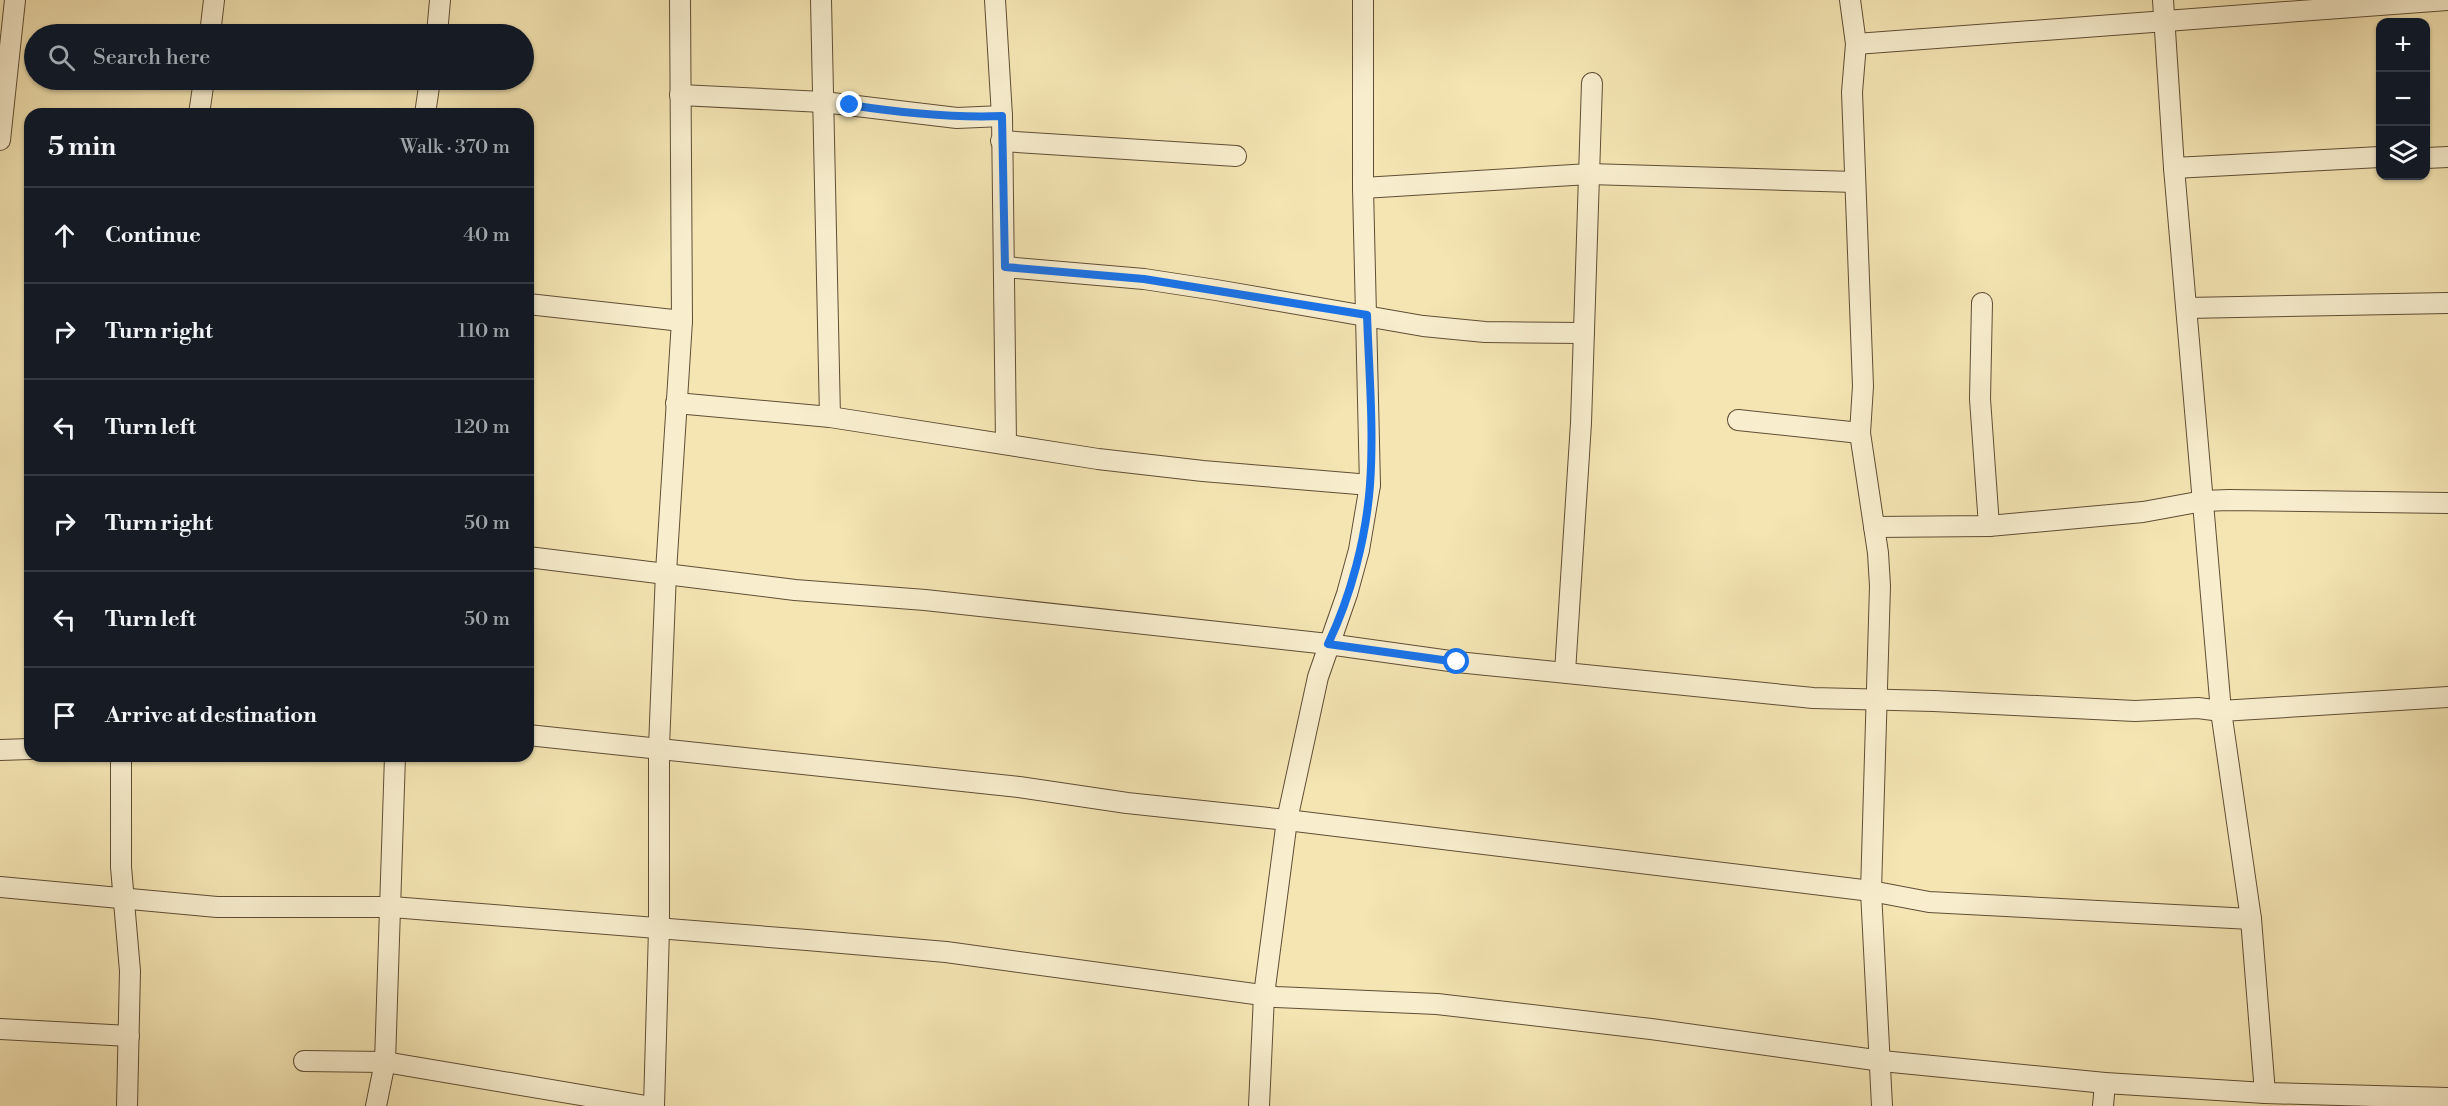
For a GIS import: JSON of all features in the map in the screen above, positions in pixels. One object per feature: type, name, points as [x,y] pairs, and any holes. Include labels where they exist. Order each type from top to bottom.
[{"type":"street","points":[[0,140],[15,0]]},
{"type":"street","points":[[211,24],[214,0]]},
{"type":"street","points":[[438,24],[440,0]]},
{"type":"street","points":[[654,1106],[659,929],[659,747],[666,572],[682,321],[680,0]]},
{"type":"street","points":[[821,0],[830,417]]},
{"type":"street","points":[[995,0],[1002,116],[1006,443]]},
{"type":"street","points":[[1259,1106],[1264,995],[1287,820],[1309,711],[1359,550],[1370,485],[1363,188],[1364,0]]},
{"type":"street","points":[[1850,0],[1856,44],[1852,92],[1863,386],[1860,433],[1880,586],[1871,891],[1882,1060],[1882,1106]]},
{"type":"street","points":[[2163,0],[2174,168],[2221,711],[2251,919],[2265,1093]]},
{"type":"street","points":[[1856,44],[2448,0]]},
{"type":"street","points":[[1566,672],[1584,333],[1592,83]]},
{"type":"street","points":[[200,108],[203,90]]},
{"type":"street","points":[[426,108],[429,90]]},
{"type":"street","points":[[681,95],[822,102],[906,114],[957,118],[1002,116]]},
{"type":"street","points":[[1001,141],[1236,156]]},
{"type":"street","points":[[2174,168],[2376,157]]},
{"type":"street","points":[[2430,158],[2448,157]]},
{"type":"street","points":[[1363,188],[1589,174],[1855,182]]},
{"type":"street","points":[[1005,267],[1144,279],[1367,315],[1392,322],[1485,332],[1584,333]]},
{"type":"street","points":[[1982,303],[1980,399],[1989,526]]},
{"type":"street","points":[[2187,308],[2448,303]]},
{"type":"street","points":[[534,305],[682,321]]},
{"type":"street","points":[[676,404],[830,417],[1098,459],[1203,471],[1370,485]]},
{"type":"street","points":[[1738,420],[1860,433]]},
{"type":"street","points":[[1874,527],[1989,526],[2143,512],[2203,501],[2448,504]]},
{"type":"street","points":[[534,558],[666,572],[795,590],[925,600],[1328,644],[1457,662],[1813,698],[2135,711],[2198,708],[2221,711],[2448,697]]},
{"type":"street","points":[[534,736],[659,747],[1287,820],[1871,891],[1929,902],[2251,919]]},
{"type":"street","points":[[0,750],[24,749]]},
{"type":"street","points":[[121,762],[121,867],[130,971],[127,1106]]},
{"type":"street","points":[[376,1106],[385,1062],[392,907],[395,762]]},
{"type":"street","points":[[0,887],[217,907],[392,907],[946,952],[1264,995],[1437,1004],[1882,1060],[2105,1083],[2265,1093],[2307,1100],[2448,1098]]},
{"type":"street","points":[[0,1029],[129,1036]]},
{"type":"street","points":[[304,1061],[385,1062],[646,1106]]},
{"type":"street","points":[[2103,1106],[2105,1083]]},
{"type":"route","points":[[850,105],[906,114],[957,118],[1002,116],[1005,267],[1144,279],[1367,315],[1370,485],[1359,550],[1347,594],[1328,644],[1457,662]]}]
